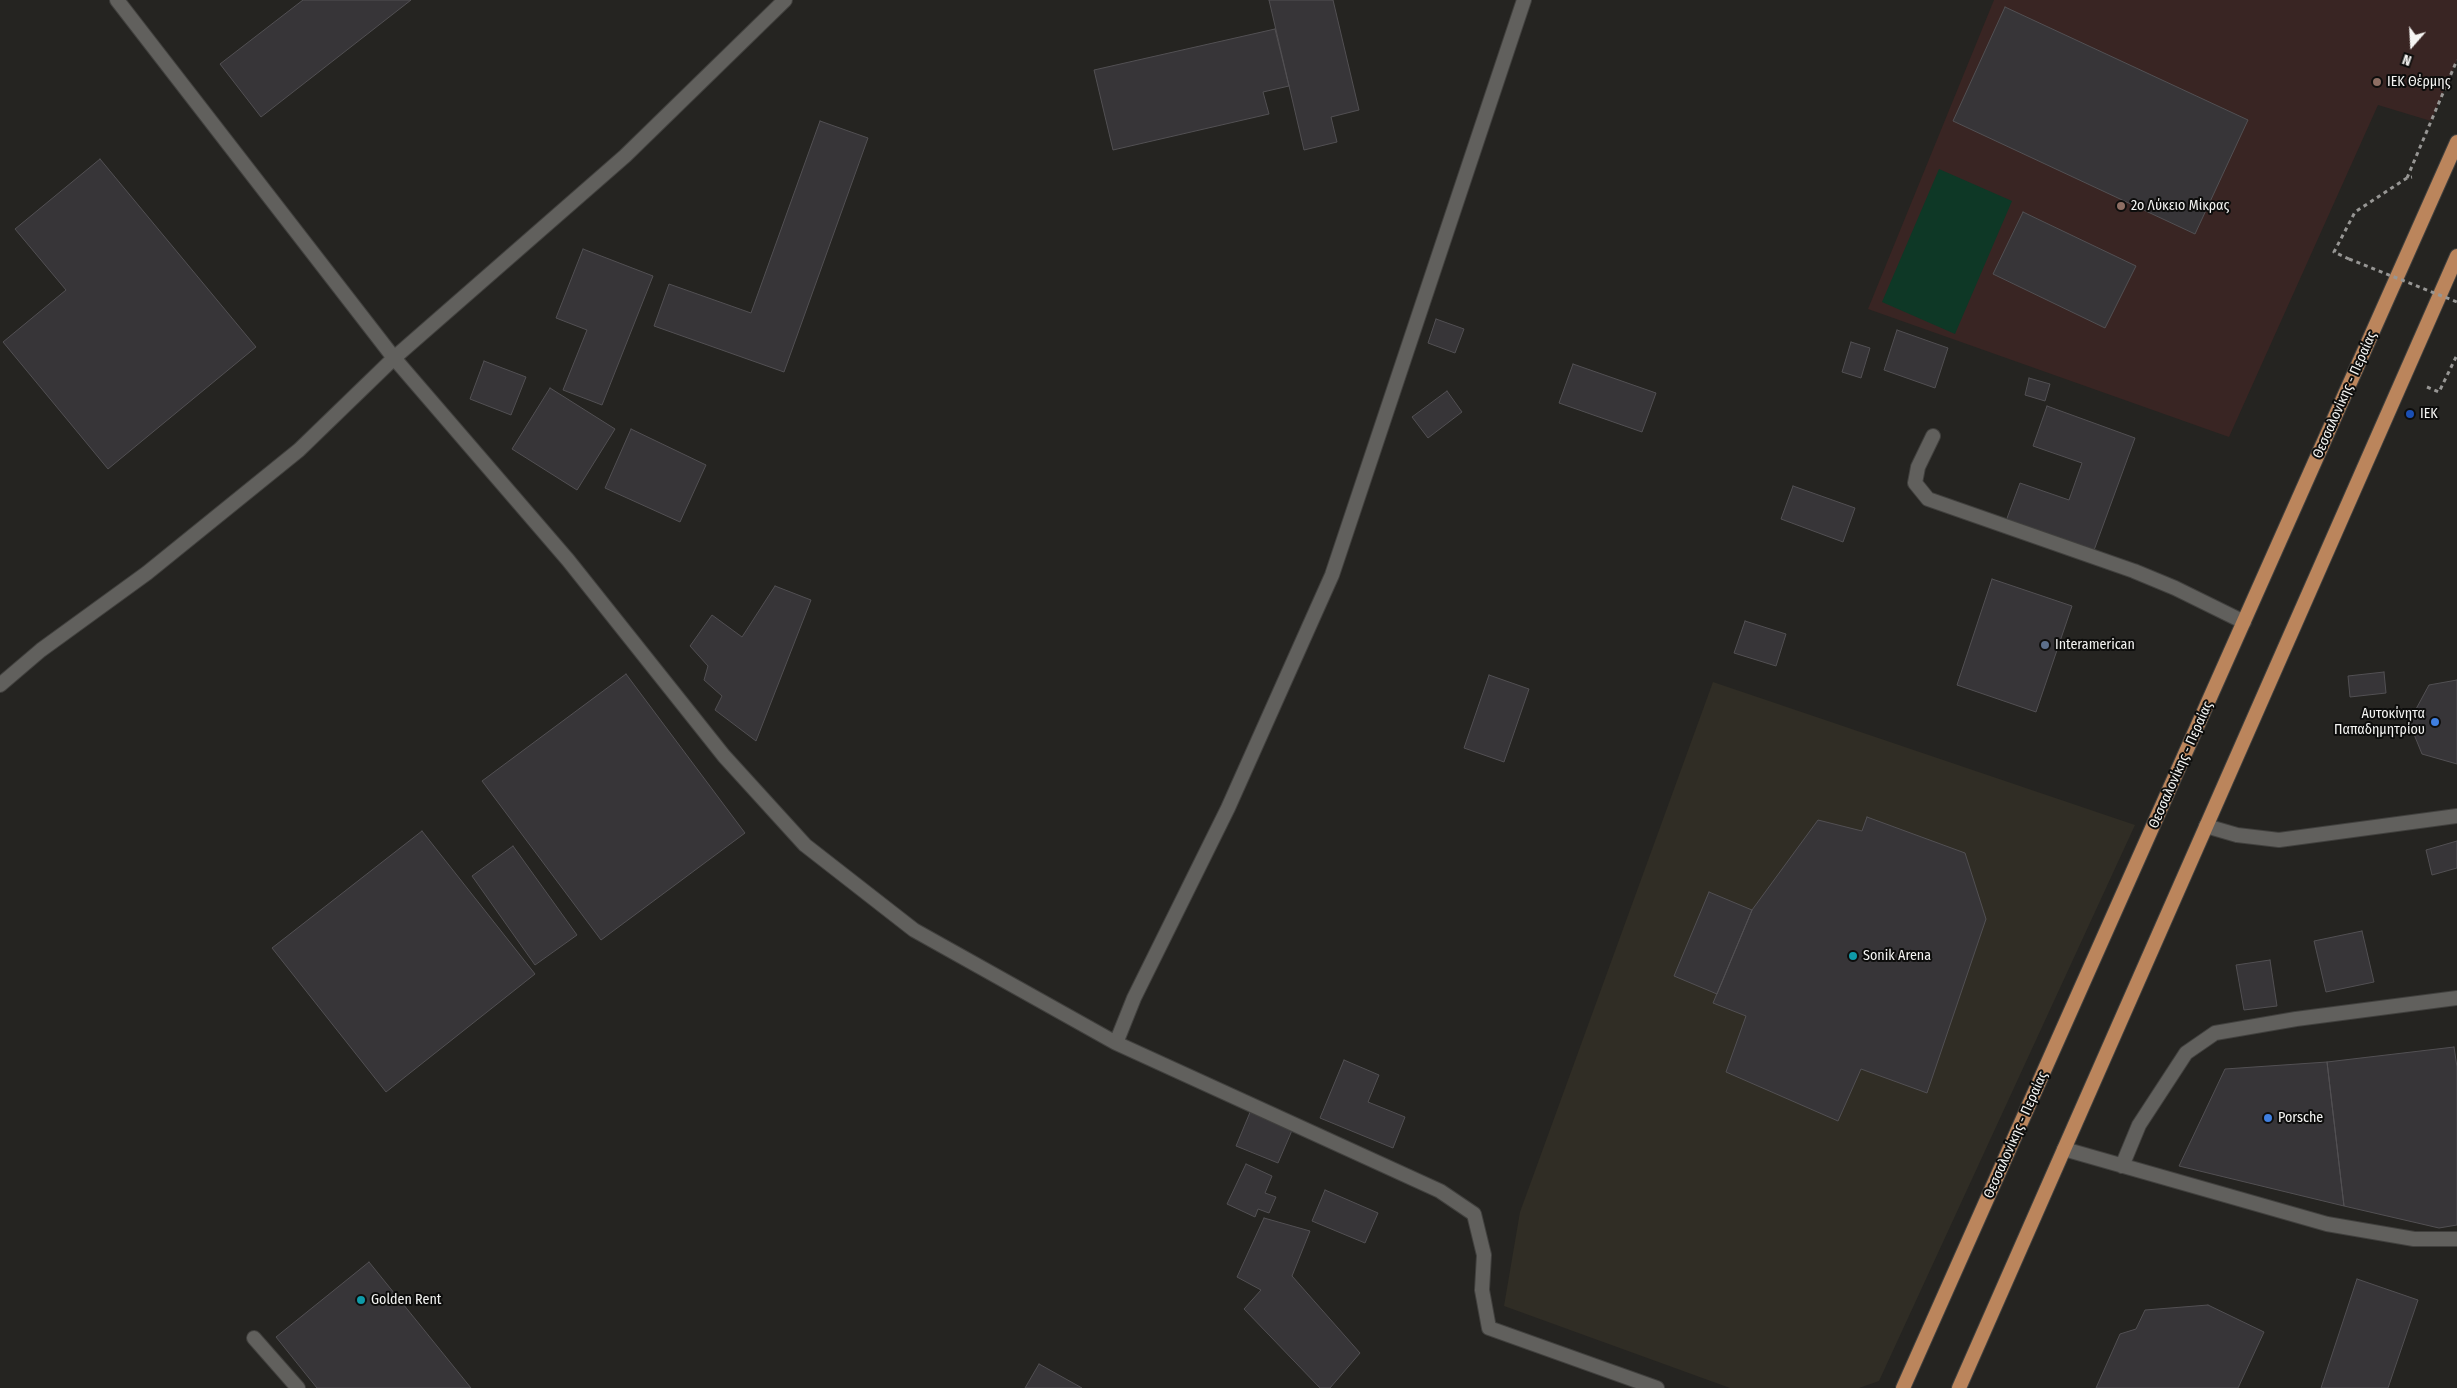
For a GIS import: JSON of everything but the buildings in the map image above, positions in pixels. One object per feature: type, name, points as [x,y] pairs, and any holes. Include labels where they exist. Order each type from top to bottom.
[{"type":"main road","name":"Θεσσαλονίκης - Περαίας","points":[[1904,1388],[2457,142]]},
{"type":"main road","points":[[1959,1388],[2457,256]]},
{"type":"street","points":[[116,0],[394,358],[568,560],[724,756],[805,844],[914,930],[1116,1043],[1440,1190],[1474,1214],[1484,1254],[1482,1290],[1489,1328],[1657,1388]]},
{"type":"street","points":[[0,685],[41,650],[147,573],[292,456],[394,358],[625,156],[785,0]]},
{"type":"street","points":[[1116,1043],[1134,998],[1228,808],[1332,576],[1524,0]]},
{"type":"street","points":[[1933,436],[1918,467],[1915,483],[1928,499],[2134,571],[2175,588],[2244,622]]},
{"type":"street","points":[[2206,826],[2237,835],[2279,840],[2457,816]]},
{"type":"street","points":[[2122,1166],[2139,1125],[2186,1053],[2215,1033],[2296,1019],[2457,998]]},
{"type":"street","points":[[2064,1149],[2327,1224],[2414,1239],[2457,1239]]},
{"type":"street","points":[[254,1338],[298,1388]]},
{"type":"path","points":[[2407,178],[2457,60]]},
{"type":"path","points":[[2444,172],[2407,178],[2355,212],[2334,252],[2457,302]]},
{"type":"shaded area","name":"2ο Λύκειο Μίκρας","points":[[1994,0],[2457,0],[2457,60],[2431,121],[2378,105],[2229,437],[1868,309]]},
{"type":"shaded area","points":[[1713,682],[2135,825],[1879,1381],[1859,1388],[1730,1388],[1504,1306],[1520,1212]]},
{"type":"green space","points":[[1939,169],[2012,201],[1955,334],[1882,302]]},
{"type":"place","name":"ΙΕΚ Θέρμης","points":[[2377,82]]},
{"type":"place","name":"2ο Λύκειο Μίκρας","points":[[2121,206]]},
{"type":"place","name":"ΙΕΚ","points":[[2410,414]]},
{"type":"place","name":"Interamerican","points":[[2045,645]]},
{"type":"place","name":"Αυτοκίνητα Παπαδημητρίου","points":[[2435,722]]},
{"type":"place","name":"Sonik Arena","points":[[1853,956]]},
{"type":"place","name":"Porsche","points":[[2268,1118]]},
{"type":"place","name":"Golden Rent","points":[[361,1300]]}]
